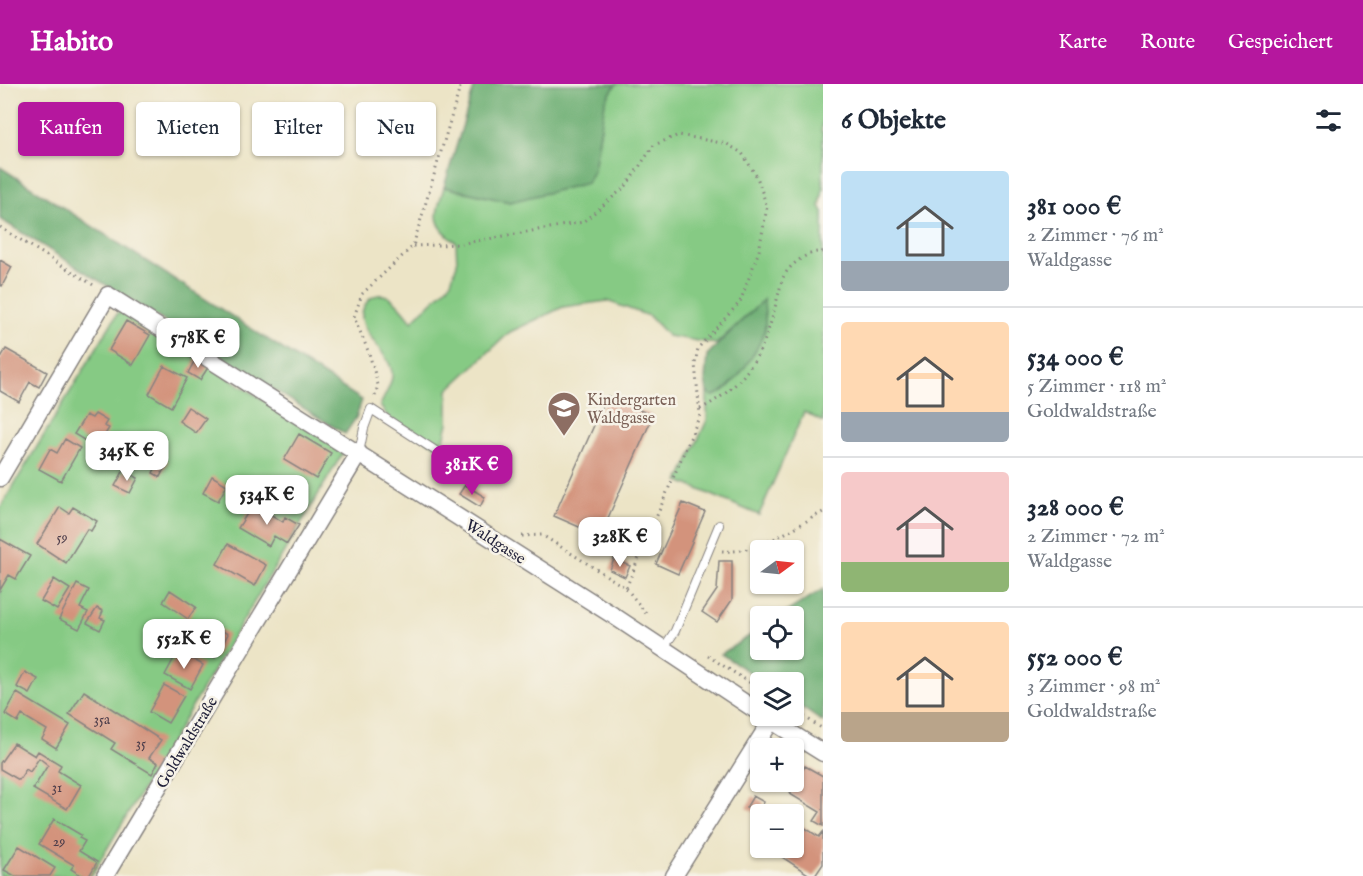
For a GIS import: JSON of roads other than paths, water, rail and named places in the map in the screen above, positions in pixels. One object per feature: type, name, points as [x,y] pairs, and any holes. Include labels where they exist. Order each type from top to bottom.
[{"type":"street","name":"Waldgasse","points":[[0,478],[108,294],[359,453],[668,642],[750,705]]},
{"type":"street","name":"Goldwaldstraße","points":[[105,876],[359,453]]},
{"type":"street","points":[[674,876],[759,726]]},
{"type":"street","name":"Waldgasse","points":[[781,726],[823,753]]},
{"type":"lane","points":[[359,453],[371,409],[439,453]]},
{"type":"lane","points":[[668,642],[719,525]]},
{"type":"place","name":"Kindergarten Waldgasse","points":[[564,437]]}]
